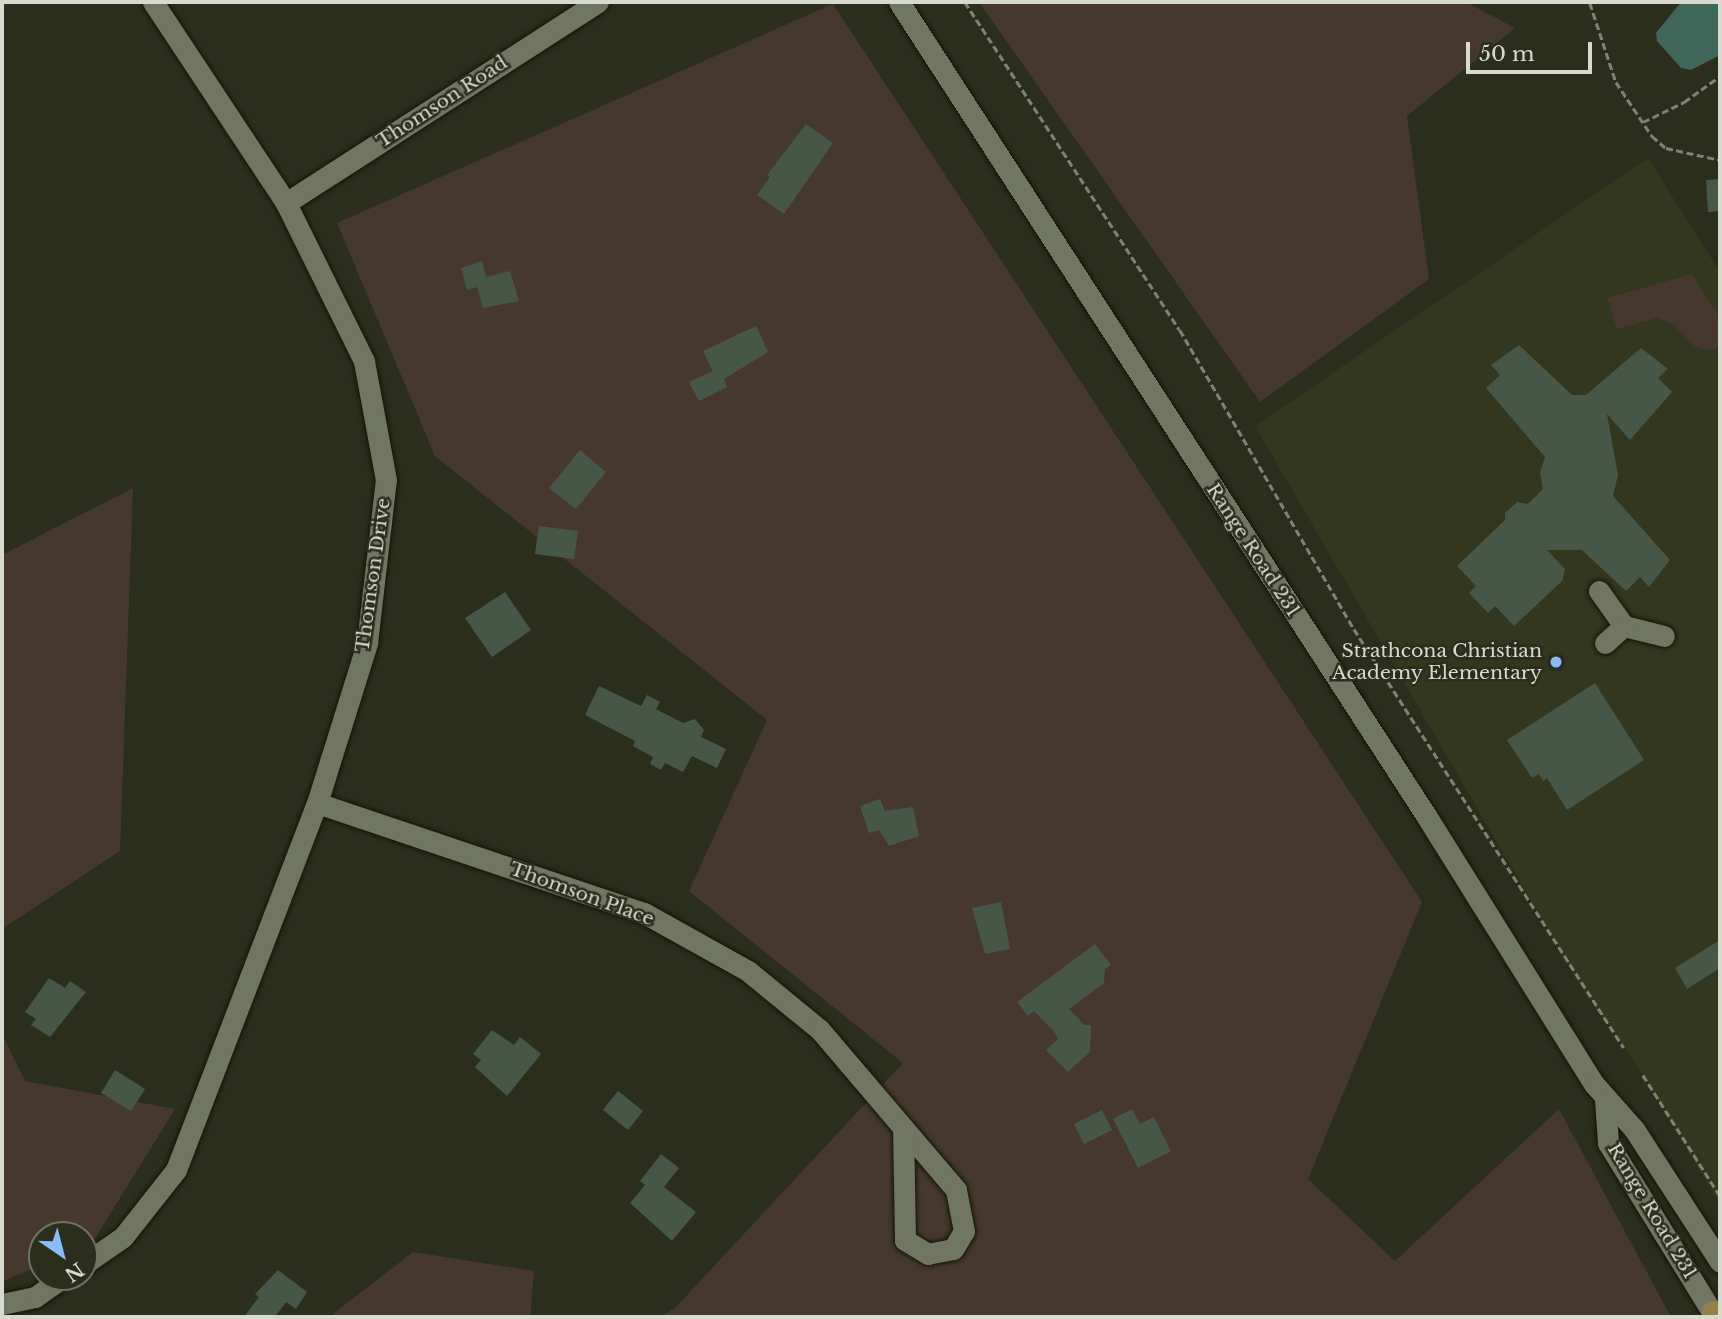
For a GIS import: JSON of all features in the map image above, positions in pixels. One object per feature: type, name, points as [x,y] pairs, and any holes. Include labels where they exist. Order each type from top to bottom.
[{"type":"street","name":"Thomson Drive","points":[[98,1254],[123,1237],[176,1170],[317,803],[367,643],[386,480],[364,362],[286,202],[153,2]]},
{"type":"street","name":"Thomson Road","points":[[286,202],[598,2]]},
{"type":"street","name":"Range Road 231","points":[[899,2],[1605,1099],[1634,1129],[1720,1262]]},
{"type":"street","points":[[1599,591],[1624,626],[1664,636]]},
{"type":"street","points":[[1605,643],[1624,626]]},
{"type":"street","name":"Thomson Place","points":[[317,803],[656,919],[748,971],[820,1030],[956,1190],[964,1231],[953,1249],[928,1254],[905,1240],[903,1128]]},
{"type":"street","name":"Range Road 231","points":[[1605,1099],[1608,1143],[1713,1315]]},
{"type":"street","points":[[2,1304],[35,1297],[44,1291]]},
{"type":"path","points":[[965,2],[1180,330],[1354,629],[1624,1048]]},
{"type":"path","points":[[1590,3],[1616,82],[1660,145],[1720,160]]},
{"type":"path","points":[[1643,122],[1684,102],[1720,76]]},
{"type":"path","points":[[1643,1075],[1720,1196]]},
{"type":"shaded area","points":[[979,2],[1466,2],[1515,28],[1407,116],[1429,279],[1260,402]]},
{"type":"shaded area","points":[[833,4],[1422,902],[1308,1179],[1395,1261],[1559,1109],[1671,1317],[660,1317],[675,1308],[903,1063],[689,891],[767,720],[435,456],[337,223]]},
{"type":"shaded area","name":"Strathcona Christian Academy Elementary","points":[[1648,158],[1720,272],[1720,1205],[1643,1075],[1580,985],[1255,426]]},
{"type":"shaded area","points":[[1692,274],[1720,317],[1720,345],[1712,351],[1694,346],[1674,325],[1657,318],[1617,329],[1607,298]]},
{"type":"shaded area","points":[[133,488],[120,851],[2,929],[2,555]]},
{"type":"shaded area","points":[[2,1034],[25,1081],[175,1109],[98,1234],[98,1221],[28,1221],[28,1270],[2,1282]]},
{"type":"shaded area","points":[[413,1252],[534,1271],[530,1317],[329,1317]]},
{"type":"water","points":[[1681,2],[1720,2],[1720,55],[1691,70],[1681,68],[1657,41],[1656,33]]},
{"type":"building","points":[[806,124],[833,143],[784,214],[757,195],[770,177],[767,175]]},
{"type":"building","points":[[1720,179],[1720,211],[1708,212],[1706,180]]},
{"type":"building","points":[[482,261],[486,277],[510,271],[519,301],[483,308],[477,287],[467,290],[461,268]]},
{"type":"building","points":[[756,326],[768,352],[724,379],[727,387],[699,401],[689,382],[713,371],[703,351]]},
{"type":"building","points":[[1519,345],[1572,395],[1586,395],[1641,348],[1668,369],[1658,378],[1672,392],[1630,440],[1607,414],[1618,475],[1613,496],[1670,560],[1649,587],[1640,577],[1626,591],[1582,550],[1547,550],[1565,569],[1562,581],[1514,626],[1495,606],[1488,613],[1469,593],[1476,586],[1457,566],[1505,520],[1505,513],[1517,502],[1528,504],[1543,489],[1540,473],[1545,457],[1486,388],[1500,375],[1491,365]]},
{"type":"building","points":[[580,450],[606,472],[576,509],[549,488]]},
{"type":"building","points":[[539,526],[578,531],[574,559],[535,554]]},
{"type":"building","points":[[505,592],[531,630],[492,657],[465,618]]},
{"type":"building","points":[[1595,683],[1644,760],[1567,810],[1547,778],[1543,781],[1539,774],[1532,778],[1507,740]]},
{"type":"building","points":[[599,686],[641,706],[647,695],[660,702],[656,709],[683,723],[695,719],[704,730],[701,737],[726,749],[717,768],[692,756],[683,772],[665,763],[661,770],[650,764],[653,757],[633,746],[635,741],[585,715]]},
{"type":"building","points":[[880,799],[885,811],[913,807],[919,836],[889,846],[879,830],[869,833],[860,806]]},
{"type":"building","points":[[1001,902],[1010,949],[985,954],[972,908]]},
{"type":"building","points":[[1720,940],[1720,968],[1687,989],[1675,968]]},
{"type":"building","points":[[1095,944],[1111,965],[1105,969],[1104,983],[1069,1009],[1084,1025],[1091,1025],[1090,1052],[1068,1072],[1046,1050],[1058,1039],[1053,1030],[1034,1011],[1028,1016],[1017,1002]]},
{"type":"building","points":[[49,978],[65,988],[70,981],[86,992],[50,1037],[31,1025],[36,1019],[25,1012]]},
{"type":"building","points":[[492,1030],[514,1045],[520,1037],[541,1054],[507,1096],[475,1067],[481,1060],[473,1054]]},
{"type":"building","points":[[115,1070],[145,1089],[131,1111],[101,1093]]},
{"type":"building","points":[[618,1091],[643,1111],[628,1130],[603,1110]]},
{"type":"building","points":[[1132,1109],[1140,1124],[1154,1117],[1171,1151],[1138,1168],[1113,1119]]},
{"type":"building","points":[[1102,1110],[1112,1130],[1084,1144],[1074,1124]]},
{"type":"building","points":[[661,1154],[679,1168],[664,1187],[696,1212],[672,1241],[630,1203],[645,1185],[640,1181]]},
{"type":"building","points":[[278,1270],[307,1292],[296,1309],[286,1302],[275,1317],[244,1317],[259,1297],[255,1294]]},
{"type":"place","name":"Strathcona Christian Academy Elementary","points":[[1556,662]]}]
